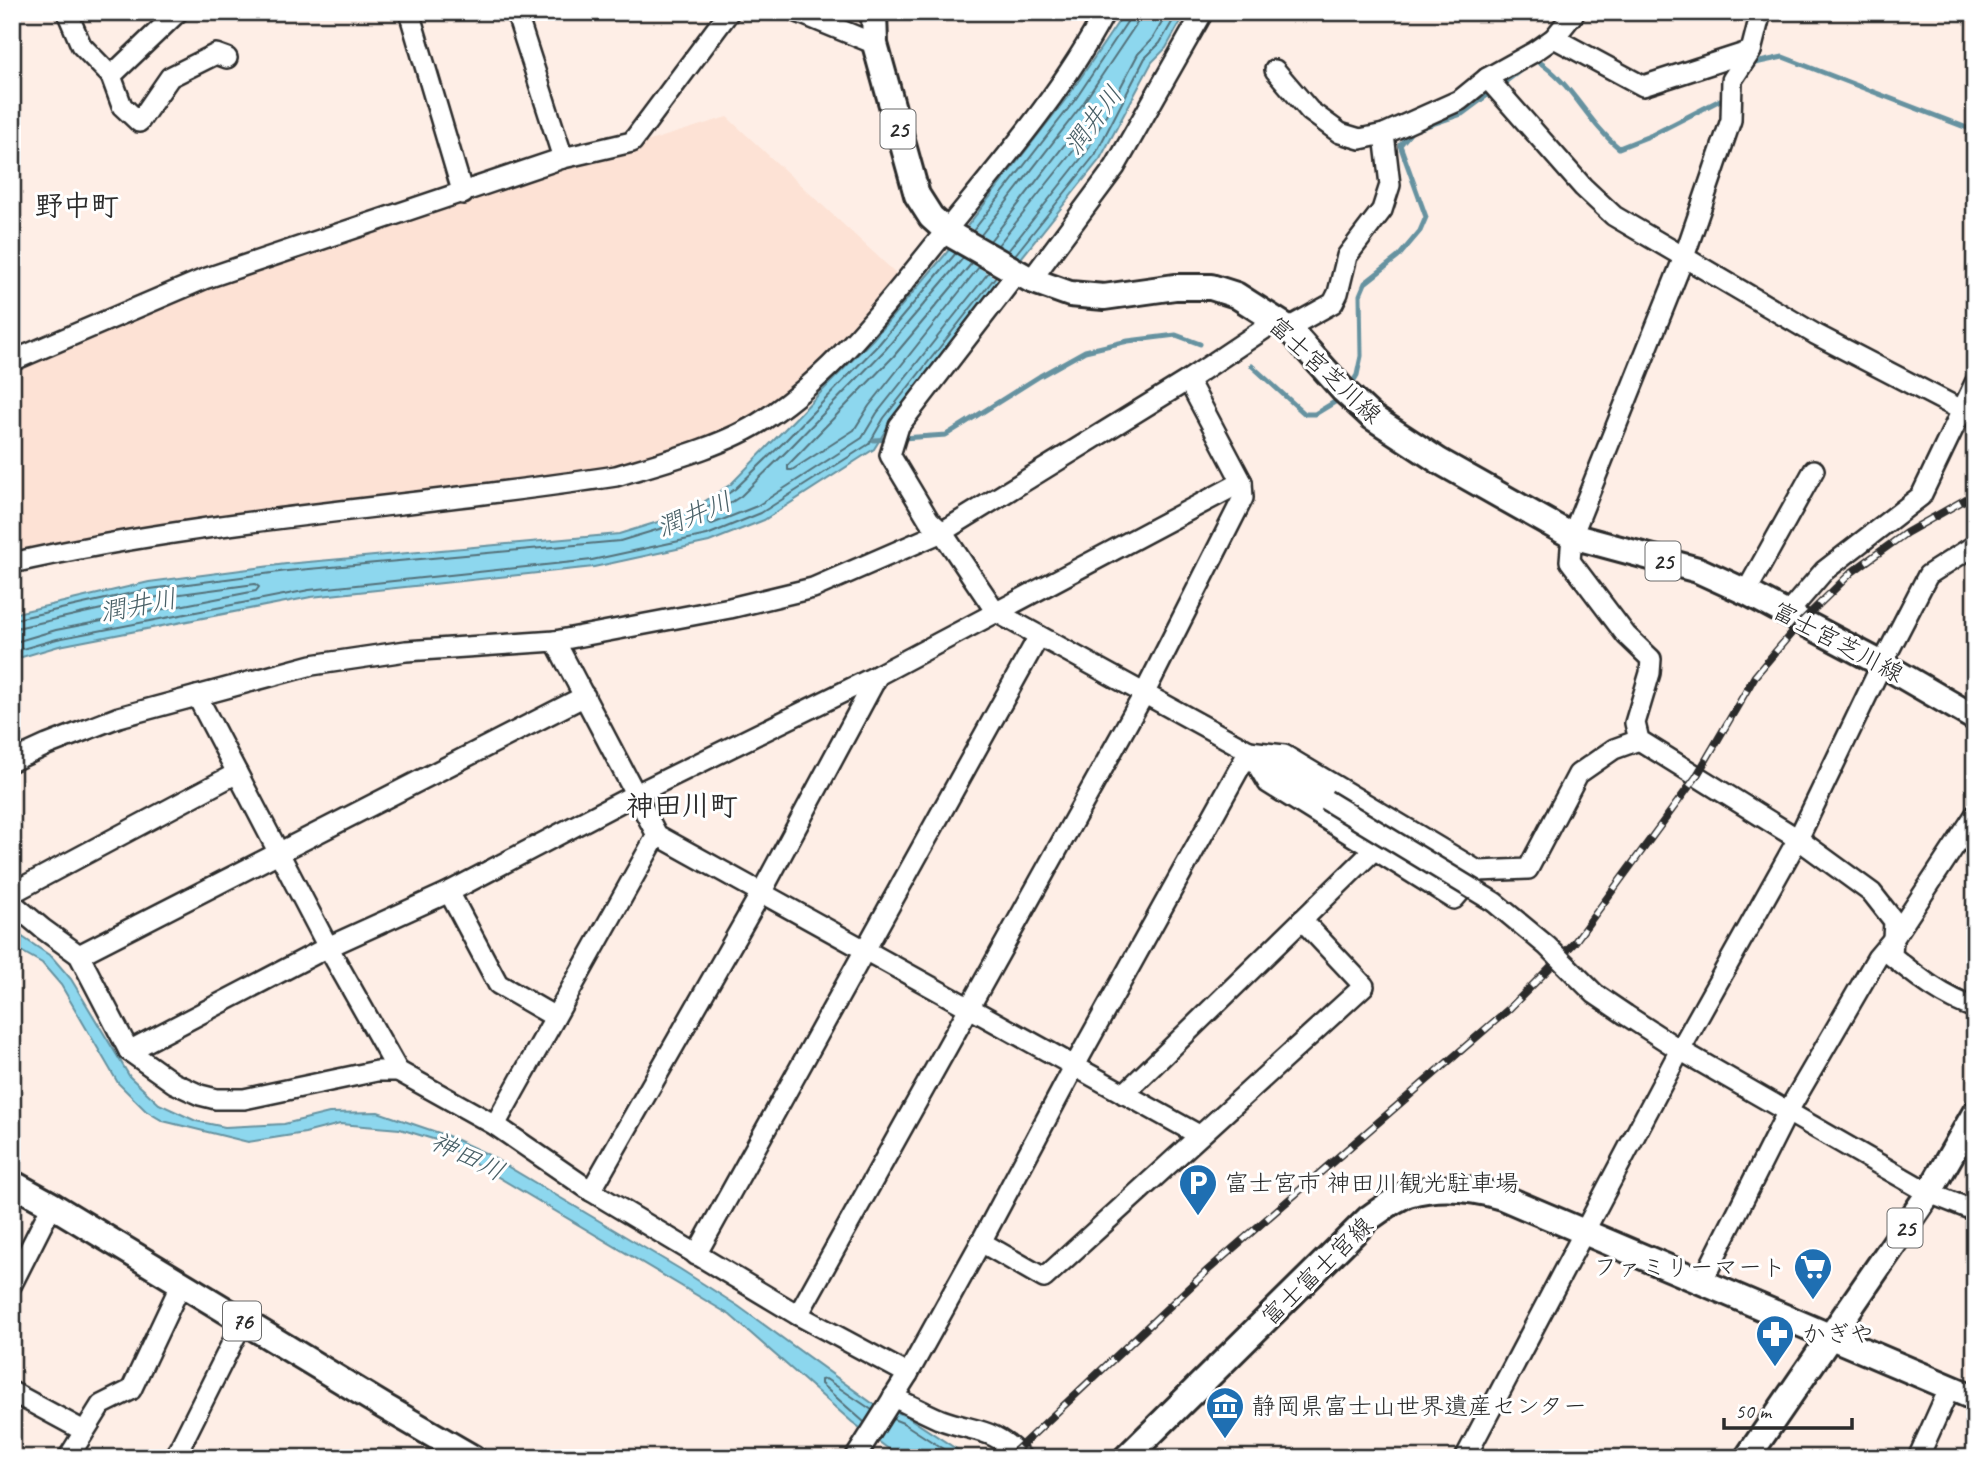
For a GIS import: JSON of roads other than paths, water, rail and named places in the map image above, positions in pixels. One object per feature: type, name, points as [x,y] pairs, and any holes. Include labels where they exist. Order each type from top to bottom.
[{"type":"main road","name":"富士宮芝川線","points":[[874,12],[875,44],[917,195],[931,217],[948,232],[1021,275],[1070,294],[1104,297],[1175,287],[1211,287],[1236,295],[1282,324],[1372,418],[1439,461],[1572,536],[1698,570],[1746,592],[1882,664],[1975,718]]},
{"type":"main road","name":"25","points":[[1829,1338],[1929,1192],[1975,1113]]},
{"type":"main road","name":"76","points":[[12,1183],[473,1458]]},
{"type":"main road","name":"富士富士宮線","points":[[1126,1458],[1369,1218],[1406,1195],[1446,1188],[1476,1189],[1585,1231],[1829,1338],[1975,1398]]},
{"type":"main road","points":[[1747,1458],[1829,1338]]},
{"type":"street","points":[[68,12],[81,45],[111,76],[122,107],[139,122],[170,77],[216,54],[227,58]]},
{"type":"street","points":[[111,76],[178,12]]},
{"type":"street","points":[[409,12],[463,194]]},
{"type":"street","points":[[516,12],[563,159]]},
{"type":"street","points":[[12,361],[204,279],[563,159],[632,142],[729,12]]},
{"type":"street","points":[[797,12],[875,44]]},
{"type":"street","points":[[12,563],[96,546],[212,529],[616,476],[720,441],[764,420],[845,352],[948,232],[1060,88],[1105,12]]},
{"type":"street","points":[[1203,12],[1115,167],[1021,275],[899,426],[890,454],[929,520],[942,532],[996,612],[1249,751],[1494,902],[1547,946],[1595,994],[1680,1050],[1929,1192],[1975,1212]]},
{"type":"street","points":[[1275,70],[1310,111],[1340,133],[1360,139],[1384,134],[1460,100],[1553,38],[1575,12]]},
{"type":"street","points":[[1760,12],[1751,51],[1732,80],[1731,120],[1684,257],[1572,536],[1570,561],[1626,635],[1651,659],[1650,673],[1635,723],[1639,740],[1798,839],[1872,893],[1894,921],[1892,956],[1926,984],[1953,1001],[1975,1008]]},
{"type":"street","points":[[1553,38],[1643,86],[1751,51]]},
{"type":"street","points":[[1489,80],[1583,187],[1614,216],[1815,334],[1968,413]]},
{"type":"street","points":[[12,761],[119,717],[312,665],[406,651],[555,641],[730,608],[813,588],[942,532],[1282,324],[1333,303],[1347,256],[1382,210],[1390,185],[1384,134]]},
{"type":"street","points":[[797,1315],[1144,694],[1243,498],[1242,482],[1188,380]]},
{"type":"street","points":[[1787,614],[1824,571],[1921,496],[1968,413],[1975,383]]},
{"type":"street","points":[[1746,592],[1814,470]]},
{"type":"street","points":[[129,1051],[328,947],[449,892],[636,794],[878,675],[1242,482]]},
{"type":"street","points":[[1465,1458],[1680,1050],[1798,839],[1928,575],[1975,545]]},
{"type":"street","points":[[696,1255],[1039,636]]},
{"type":"street","points":[[555,641],[657,835],[1199,1135]]},
{"type":"street","points":[[591,1191],[761,893],[878,675]]},
{"type":"street","points":[[197,696],[328,947],[398,1071]]},
{"type":"street","points":[[79,955],[585,696]]},
{"type":"street","points":[[1249,751],[1284,755],[1478,871],[1528,869],[1578,774],[1614,749],[1639,740]]},
{"type":"street","points":[[1249,751],[1268,783],[1454,899],[1478,871]]},
{"type":"street","points":[[857,1455],[908,1374],[1073,1067],[1249,751]]},
{"type":"street","points":[[12,892],[237,773]]},
{"type":"street","points":[[1702,1282],[1787,1111],[1877,958],[1894,938],[1975,815]]},
{"type":"street","points":[[495,1125],[657,835]]},
{"type":"street","points":[[1124,1094],[1374,850]]},
{"type":"street","points":[[449,892],[498,984],[555,1017]]},
{"type":"street","points":[[12,903],[79,955],[129,1051],[174,1083],[216,1099],[244,1099],[377,1071],[398,1071],[495,1125],[591,1191],[696,1255],[797,1315],[908,1374]]},
{"type":"street","points":[[981,1242],[1044,1278],[1364,986],[1302,919]]},
{"type":"street","points":[[12,1284],[52,1205]]},
{"type":"street","points":[[68,1458],[101,1405],[131,1390],[181,1284]]},
{"type":"street","points":[[173,1458],[243,1321]]},
{"type":"street","points":[[1918,1458],[1949,1389]]},
{"type":"street","points":[[12,1392],[83,1431]]},
{"type":"street","points":[[890,1403],[992,1433],[1007,1442],[1022,1458]]},
{"type":"water","name":"潤井川","points":[[1125,12],[1186,12],[1166,48],[1152,62],[1100,159],[890,423],[874,449],[764,520],[709,542],[594,567],[311,597],[59,646],[12,660],[12,614],[149,582],[286,564],[619,534],[687,513],[731,484],[873,339],[944,256],[1069,95]]},
{"type":"water","name":"神田川","points":[[12,930],[52,957],[71,979],[130,1077],[159,1104],[196,1121],[225,1127],[284,1124],[329,1113],[378,1112],[448,1136],[485,1153],[680,1269],[738,1306],[872,1403],[906,1416],[970,1458],[901,1458],[852,1422],[730,1315],[436,1140],[400,1129],[340,1124],[305,1133],[248,1142],[163,1121],[146,1111],[118,1083],[61,985],[42,963],[12,946]]},
{"type":"waterway","points":[[1750,69],[1755,63],[1783,57],[1975,131]]},
{"type":"waterway","points":[[1533,62],[1536,60],[1560,79],[1619,148],[1652,135],[1726,97]]},
{"type":"waterway","points":[[1350,387],[1357,375],[1361,356],[1360,295],[1365,283],[1398,257],[1420,231],[1426,217],[1400,145],[1412,131],[1462,114],[1525,67]]},
{"type":"waterway","points":[[874,440],[946,435],[1085,351],[1128,341],[1176,335],[1200,344]]},
{"type":"waterway","points":[[1252,366],[1305,414],[1315,414],[1343,397]]},
{"type":"railway","points":[[1008,1458],[1208,1270],[1510,1008],[1574,943],[1696,777],[1755,676],[1800,623],[1852,572],[1906,533],[1975,494]]},
{"type":"place","name":"富士宮市 神田川観光駐車場","points":[[1198,1217]]},
{"type":"place","name":"ファミリーマート","points":[[1813,1301]]},
{"type":"place","name":"かぎや","points":[[1775,1368]]},
{"type":"place","name":"静岡県富士山世界遺産センター","points":[[1225,1440]]},
{"type":"district","name":"野中町","points":[[77,205]]},
{"type":"district","name":"神田川町","points":[[682,805]]}]
